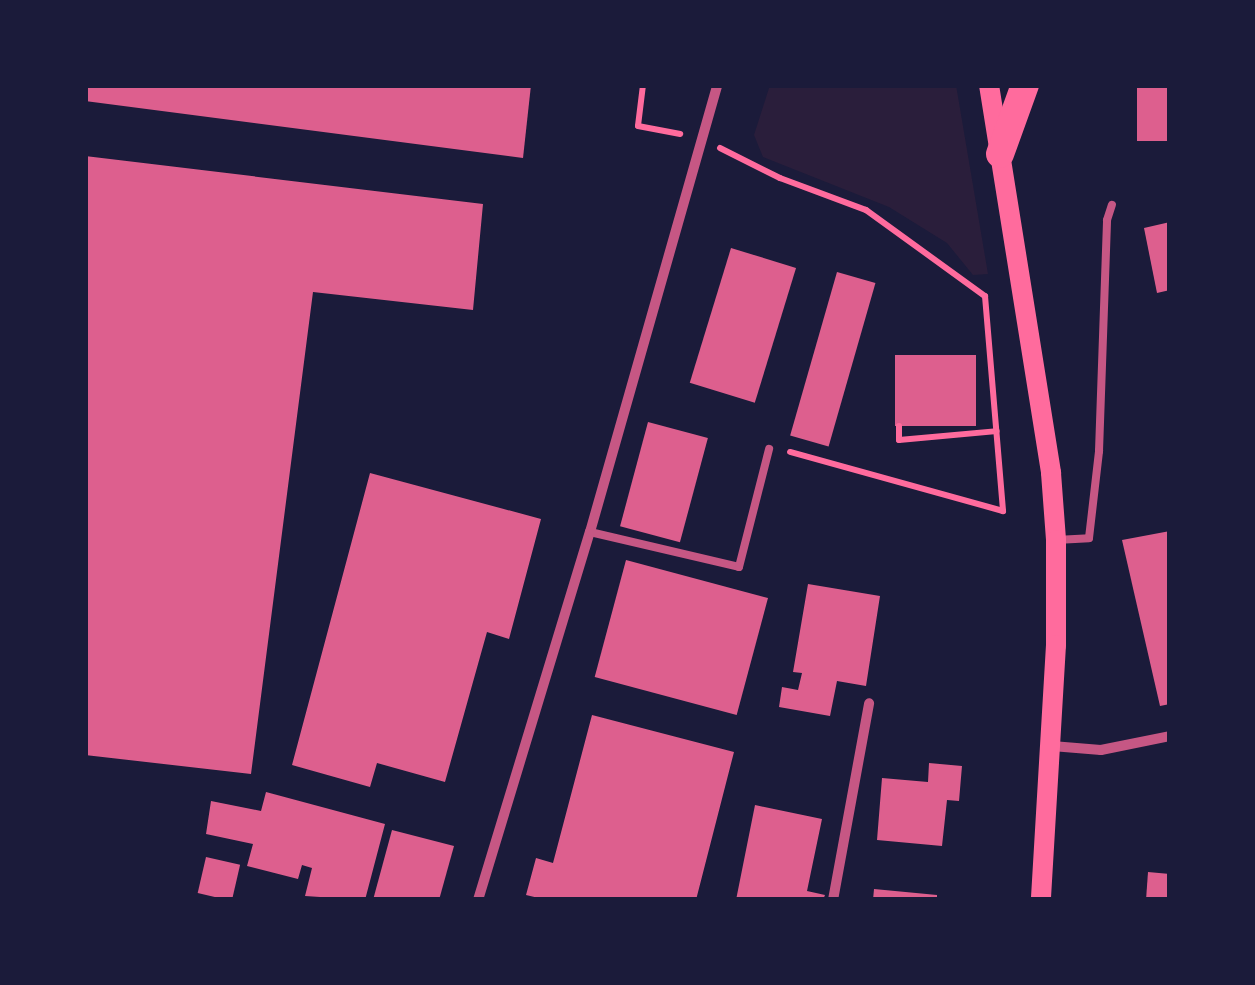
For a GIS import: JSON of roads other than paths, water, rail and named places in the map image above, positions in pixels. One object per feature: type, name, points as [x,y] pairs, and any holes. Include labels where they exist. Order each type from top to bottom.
[{"type":"highway","points":[[1000,154],[1025,85]]},
{"type":"main road","points":[[988,85],[1051,473],[1056,540],[1052,746],[1041,900]]},
{"type":"street","points":[[478,900],[590,532],[717,85]]},
{"type":"street","points":[[832,900],[869,702]]},
{"type":"street","points":[[1052,746],[1101,750],[1170,736]]},
{"type":"lane","points":[[1056,540],[1090,538],[1098,450],[1107,220],[1112,206]]},
{"type":"lane","points":[[590,532],[739,567],[768,449]]}]
